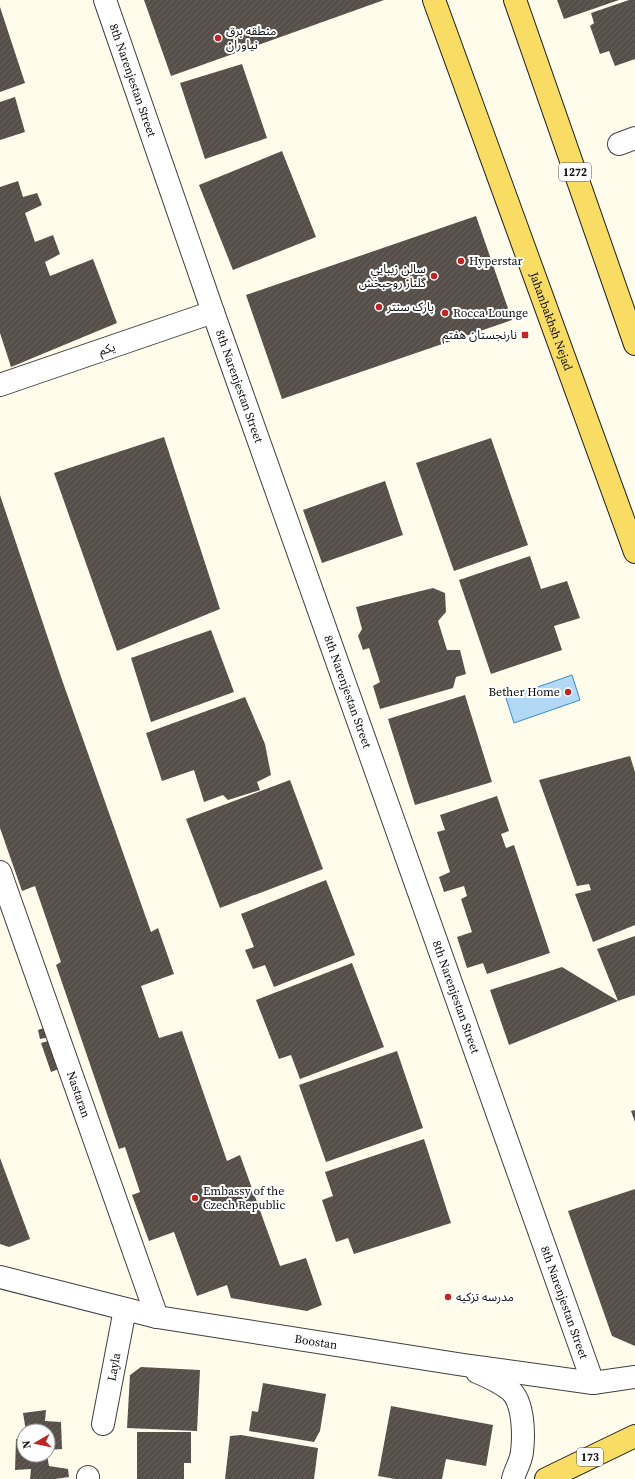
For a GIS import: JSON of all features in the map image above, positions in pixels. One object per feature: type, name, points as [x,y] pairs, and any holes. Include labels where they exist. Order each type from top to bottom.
[{"type":"main road","name":"Jahanbakhsh Nejad","points":[[434,0],[635,552]]},
{"type":"main road","name":"1272","points":[[515,0],[635,344]]},
{"type":"main road","name":"173","points":[[546,1479],[635,1436]]},
{"type":"street","name":"8th Narenjestan Street","points":[[105,0],[213,312],[593,1383]]},
{"type":"street","name":"یکم","points":[[0,385],[213,312]]},
{"type":"street","name":"Nastaran","points":[[0,872],[157,1317]]},
{"type":"street","name":"Boostan","points":[[0,1277],[157,1317],[464,1365],[593,1383],[635,1377]]},
{"type":"street","name":"Layla","points":[[103,1424],[125,1310]]},
{"type":"street","points":[[464,1365],[494,1380],[511,1392],[521,1410],[523,1430],[522,1454],[513,1479]]},
{"type":"water","points":[[572,675],[580,700],[514,723],[506,698]]},
{"type":"building","name":"منطقه برق نیاوران","points":[[144,0],[384,0],[171,76]]},
{"type":"building","points":[[557,0],[619,0],[564,19]]},
{"type":"building","points":[[629,0],[635,0],[635,59],[615,66],[609,51],[600,54],[590,26],[594,23],[591,13]]},
{"type":"building","points":[[0,7],[25,83],[0,92]]},
{"type":"building","points":[[242,64],[267,138],[205,159],[180,83]]},
{"type":"building","points":[[15,97],[25,132],[0,140],[0,102]]},
{"type":"building","points":[[282,151],[316,237],[233,270],[199,185]]},
{"type":"building","points":[[18,181],[23,197],[37,193],[42,205],[25,213],[35,242],[53,235],[60,254],[45,262],[50,276],[93,259],[117,323],[11,367],[0,333],[0,187]]},
{"type":"building","name":"پارک سنتر","points":[[476,216],[512,320],[282,399],[246,295]]},
{"type":"building","points":[[164,437],[220,609],[117,651],[54,473]]},
{"type":"building","points":[[491,438],[528,545],[454,571],[416,463]]},
{"type":"building","points":[[385,481],[403,535],[322,563],[303,510]]},
{"type":"building","points":[[0,495],[61,677],[151,932],[158,928],[174,974],[141,986],[159,1038],[182,1031],[227,1161],[240,1155],[280,1266],[306,1258],[322,1305],[307,1311],[231,1298],[227,1285],[197,1296],[174,1232],[149,1241],[132,1195],[140,1192],[125,1147],[119,1149],[56,965],[61,962],[35,886],[22,891],[0,828]]},
{"type":"building","points":[[530,556],[541,589],[567,581],[580,618],[554,626],[562,650],[491,674],[459,580]]},
{"type":"building","points":[[433,588],[445,593],[446,612],[438,621],[447,650],[460,650],[466,674],[456,677],[453,688],[380,709],[373,686],[380,682],[369,648],[363,650],[358,636],[362,629],[356,607]]},
{"type":"building","points":[[211,630],[234,692],[151,722],[131,658]]},
{"type":"building","points":[[465,695],[492,782],[415,805],[388,719]]},
{"type":"building","points":[[245,697],[265,744],[271,775],[257,782],[260,790],[228,800],[223,795],[204,802],[194,770],[162,781],[146,733]]},
{"type":"building","points":[[630,756],[635,772],[635,925],[593,942],[575,894],[591,890],[589,884],[577,886],[539,780]]},
{"type":"building","points":[[290,780],[323,869],[220,908],[186,819]]},
{"type":"building","points":[[497,796],[509,831],[501,834],[506,848],[514,845],[550,953],[487,974],[483,963],[467,968],[457,937],[472,932],[461,899],[467,896],[464,886],[444,892],[439,877],[450,872],[437,832],[445,830],[440,815]]},
{"type":"building","points":[[326,880],[355,955],[274,987],[265,965],[253,969],[245,950],[254,947],[241,914]]},
{"type":"building","points":[[635,936],[635,995],[618,1001],[597,949]]},
{"type":"building","points":[[352,963],[384,1047],[300,1079],[291,1055],[279,1059],[256,1000]]},
{"type":"building","points":[[562,967],[618,1001],[509,1045],[490,990]]},
{"type":"building","points":[[47,1027],[50,1037],[40,1039],[38,1030]]},
{"type":"building","points":[[52,1040],[61,1068],[51,1072],[41,1043]]},
{"type":"building","points":[[397,1051],[423,1128],[326,1162],[299,1085]]},
{"type":"building","points":[[635,1110],[635,1122],[631,1111]]},
{"type":"building","points":[[424,1139],[451,1223],[354,1254],[348,1238],[336,1242],[322,1200],[333,1196],[325,1172]]},
{"type":"building","points":[[0,1158],[30,1239],[9,1247],[0,1244]]},
{"type":"building","points":[[635,1189],[635,1346],[612,1336],[568,1211]]},
{"type":"building","points":[[141,1367],[200,1370],[197,1431],[127,1428],[130,1375]]},
{"type":"building","points":[[263,1383],[326,1394],[320,1431],[314,1442],[249,1431],[252,1411],[258,1412]]},
{"type":"building","points":[[391,1406],[493,1425],[486,1466],[446,1459],[442,1479],[395,1479],[378,1476]]},
{"type":"building","points":[[46,1410],[45,1421],[61,1422],[62,1449],[56,1449],[56,1423],[25,1423],[23,1413]]},
{"type":"building","points":[[137,1432],[191,1432],[191,1463],[184,1463],[184,1479],[137,1479]]},
{"type":"building","points":[[241,1435],[318,1448],[314,1479],[225,1479],[230,1436]]},
{"type":"building","points":[[16,1439],[16,1463],[48,1463],[49,1466],[68,1469],[69,1477],[55,1479],[30,1479],[31,1469],[15,1470]]},
{"type":"place","name":"منطقه برق نیاوران","points":[[218,38]]},
{"type":"place","name":"Hyperstar","points":[[461,261]]},
{"type":"place","name":"سالن زيبايي گلناز روحبخش","points":[[434,276]]},
{"type":"place","name":"پارک سنتر","points":[[379,307]]},
{"type":"place","name":"Rocca Lounge","points":[[445,313]]},
{"type":"place","name":"نارنجستان هفتم","points":[[525,335]]},
{"type":"place","name":"Bether Home","points":[[568,692]]},
{"type":"place","name":"Embassy of the Czech Republic","points":[[195,1198]]},
{"type":"place","name":"مدرسه تزکیه","points":[[448,1297]]}]
